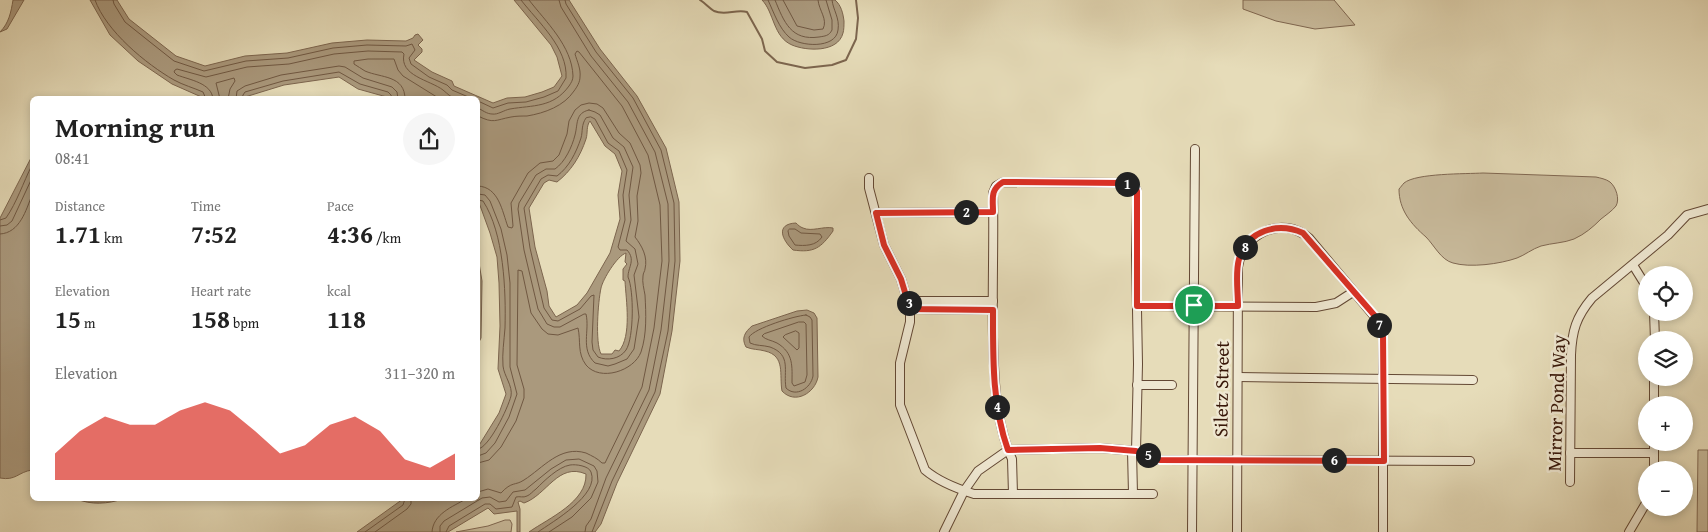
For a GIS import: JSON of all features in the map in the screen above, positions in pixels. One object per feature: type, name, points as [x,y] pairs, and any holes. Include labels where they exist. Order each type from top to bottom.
[{"type":"street","points":[[1192,532],[1195,149]]},
{"type":"street","points":[[869,178],[884,245],[901,279],[910,309],[910,322],[900,363],[900,405],[925,470],[931,475],[974,494],[1153,494]]},
{"type":"street","points":[[1013,494],[1012,459],[1002,432],[996,398],[993,310],[993,193],[996,186],[1003,182],[1124,183],[1134,185],[1137,191],[1138,384],[1133,494]]},
{"type":"street","name":"Mirror Pond Way","points":[[1570,482],[1572,339],[1576,322],[1583,308],[1592,298],[1668,235],[1687,215],[1708,208]]},
{"type":"street","points":[[876,213],[993,212]]},
{"type":"street","name":"Siletz Street","points":[[1237,532],[1238,267],[1245,247],[1265,230],[1277,227],[1294,229],[1309,238],[1375,316],[1383,333],[1383,532]]},
{"type":"street","points":[[1633,265],[1638,273]]},
{"type":"street","points":[[1137,306],[1316,307],[1336,303],[1353,292]]},
{"type":"street","points":[[908,301],[993,301]]},
{"type":"street","points":[[910,309],[993,310]]},
{"type":"street","points":[[1238,377],[1472,380]]},
{"type":"street","points":[[1138,384],[1172,385]]},
{"type":"street","points":[[944,532],[964,491],[978,471],[1008,450],[1100,448],[1134,451],[1160,460],[1470,461]]},
{"type":"street","points":[[1570,453],[1654,453],[1654,461]]},
{"type":"street","points":[[1629,532],[1638,516]]},
{"type":"shaded area","points":[[1243,0],[1334,0],[1355,25],[1315,29],[1276,21],[1243,9]]},
{"type":"shaded area","points":[[1483,173],[1596,177],[1607,180],[1612,184],[1617,193],[1618,200],[1613,210],[1592,228],[1574,239],[1541,246],[1517,258],[1502,262],[1485,265],[1453,263],[1441,256],[1429,240],[1411,222],[1401,204],[1399,189],[1404,183],[1419,177]]},
{"type":"shaded area","points":[[1698,450],[1708,450],[1708,532],[1697,532]]},
{"type":"shaded area","points":[[510,520],[512,524],[511,532],[456,532],[488,526]]},
{"type":"water","points":[[13,0],[24,0],[7,29],[0,32],[8,21]]},
{"type":"water","points":[[90,0],[117,0],[129,19],[176,56],[205,66],[245,56],[287,53],[332,43],[367,40],[406,41],[418,34],[423,40],[418,45],[422,52],[414,60],[432,72],[452,81],[454,86],[477,96],[383,96],[358,89],[339,77],[284,85],[248,96],[199,96],[172,84],[138,61],[110,35]]},
{"type":"water","points":[[514,0],[569,0],[600,49],[637,96],[666,148],[679,202],[680,261],[672,331],[660,394],[617,483],[601,524],[595,532],[529,532],[574,501],[585,484],[586,474],[576,471],[560,476],[532,499],[524,503],[518,502],[520,509],[520,532],[517,532],[517,511],[494,514],[488,508],[448,532],[357,532],[400,501],[480,501],[480,444],[499,413],[506,394],[498,369],[499,283],[497,257],[480,206],[480,97],[493,103],[507,98],[525,97],[554,87],[562,76],[557,57],[551,45]],"holes":[[[590,121],[605,146],[615,154],[622,171],[618,195],[620,219],[610,253],[587,293],[577,305],[556,317],[549,306],[547,291],[535,247],[529,208],[544,183],[549,180],[557,182],[567,173],[578,158],[587,137]],[[626,253],[625,262],[627,264],[623,269],[623,280],[625,281],[627,308],[626,336],[619,351],[615,350],[612,354],[601,354],[598,341],[598,312],[601,288],[611,268]]]},
{"type":"water","points":[[762,0],[835,0],[840,7],[844,21],[844,29],[840,40],[821,49],[792,45],[777,30]]},
{"type":"water","points":[[30,160],[30,471],[5,479],[0,478],[0,218]]},
{"type":"water","points":[[796,223],[806,229],[833,228],[833,231],[825,242],[812,250],[793,250],[786,242],[783,229],[789,224]]},
{"type":"water","points":[[480,269],[482,281],[480,340]]},
{"type":"water","points":[[807,310],[814,313],[817,318],[818,377],[809,392],[793,397],[782,391],[780,367],[776,357],[772,353],[746,347],[744,338],[752,326],[797,311]]},
{"type":"water","points":[[84,501],[115,501],[100,503]]},
{"type":"waterway","points":[[700,0],[714,11],[726,13],[747,12],[762,39],[765,51],[777,62],[805,68],[832,65],[846,60],[856,39],[858,18],[856,0]]},
{"type":"route","points":[[1003,182],[1124,183],[1134,185],[1137,191],[1137,306],[1194,305],[1238,306],[1239,260],[1249,242],[1265,230],[1277,227],[1286,227],[1303,233],[1375,316],[1383,333],[1384,461],[1160,460],[1136,451],[1100,448],[1008,450],[1002,432],[996,398],[993,310],[910,309],[896,266],[887,254],[876,213],[993,212],[993,193],[996,186],[1003,182]]}]
